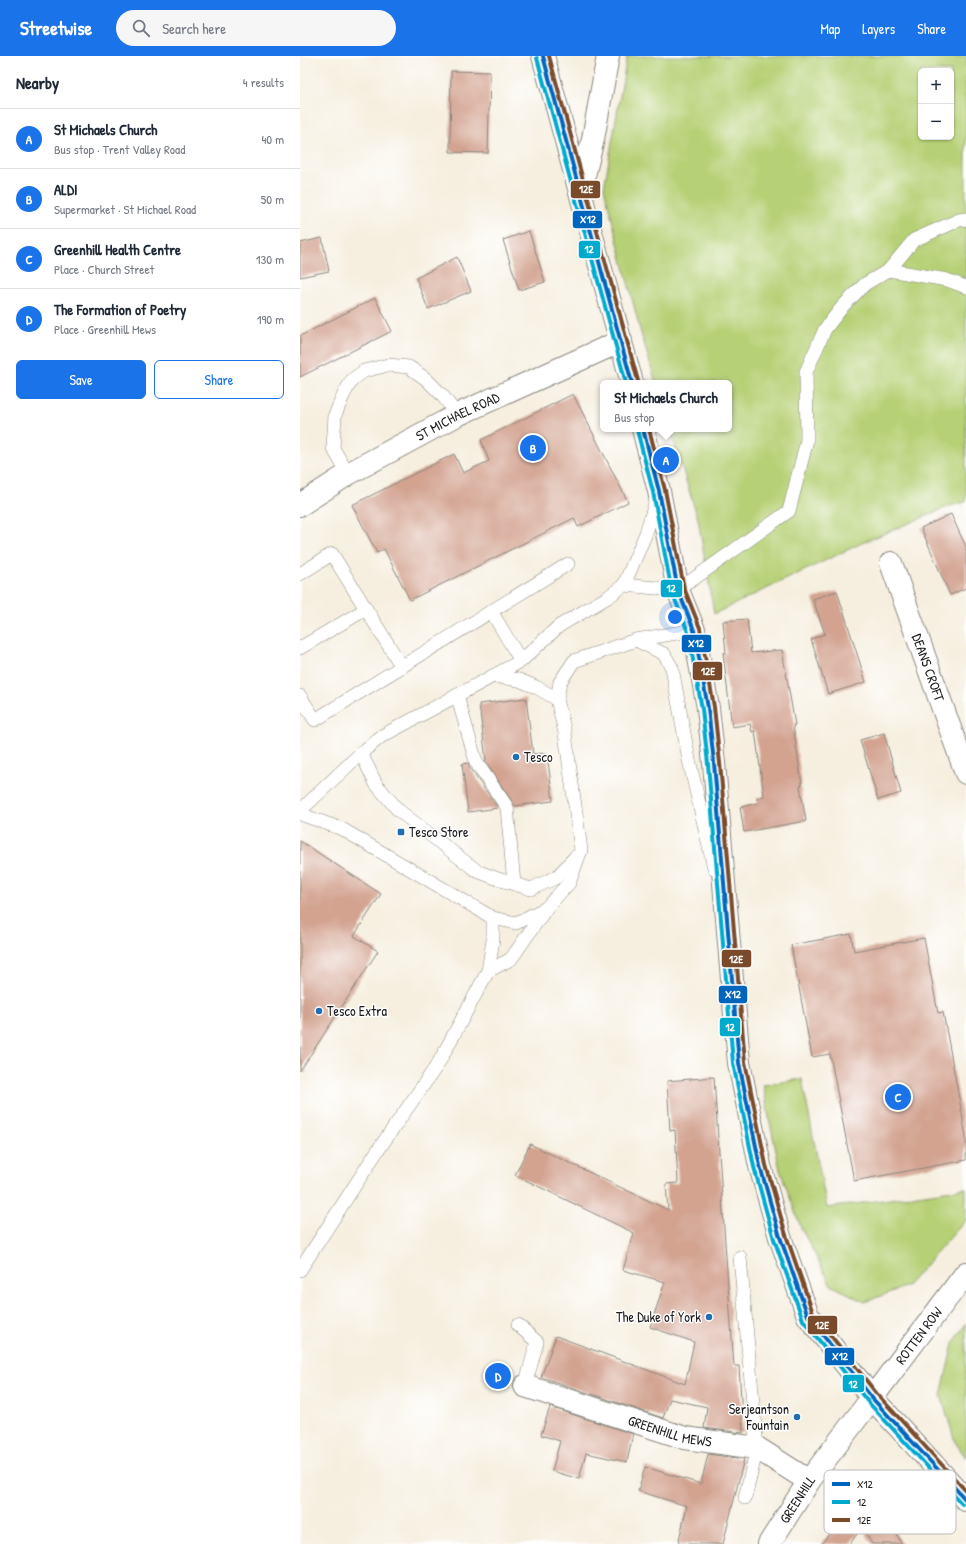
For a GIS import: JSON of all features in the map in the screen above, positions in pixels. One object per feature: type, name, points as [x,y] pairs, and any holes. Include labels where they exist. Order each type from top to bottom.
[{"type":"street","points":[[543,56],[631,380]]},
{"type":"street","points":[[580,192],[593,139],[608,56]]},
{"type":"street","name":"ST MICHAEL ROAD","points":[[300,505],[348,474],[457,415],[621,341]]},
{"type":"street","points":[[644,432],[659,491],[678,590],[694,630],[708,708],[739,1063],[760,1166],[780,1237],[808,1316],[872,1398],[938,1470]]},
{"type":"street","name":"DEANS CROFT","points":[[891,563],[966,773]]},
{"type":"street","name":"ROTTEN ROW","points":[[872,1398],[966,1273]]},
{"type":"street","name":"GREENHILL MEWS","points":[[525,1386],[685,1438],[757,1448],[809,1481]]},
{"type":"street","name":"GREENHILL","points":[[769,1544],[809,1481],[872,1398]]},
{"type":"street","points":[[956,1489],[966,1500]]},
{"type":"street","points":[[779,1544],[784,1521]]},
{"type":"lane","points":[[624,585],[678,590],[789,511],[807,440],[806,372],[824,329],[843,306],[865,284],[890,270],[914,240],[958,220],[966,219]]},
{"type":"lane","points":[[890,270],[947,280],[966,287]]},
{"type":"lane","points":[[348,474],[333,448],[335,415],[352,380],[364,371],[388,365],[409,367],[426,379],[442,395],[457,415]]},
{"type":"lane","points":[[300,811],[361,753],[382,736],[521,661],[559,626],[608,597],[624,585],[646,533],[659,491]]},
{"type":"lane","points":[[300,574],[332,554],[402,666]]},
{"type":"lane","points":[[300,696],[315,720],[568,564]]},
{"type":"lane","points":[[300,648],[366,609]]},
{"type":"lane","points":[[491,611],[521,661]]},
{"type":"lane","points":[[488,971],[510,959],[546,908],[569,883],[581,850],[565,733],[557,699],[560,682],[574,661],[636,640],[694,630]]},
{"type":"lane","points":[[636,640],[664,654],[672,668],[689,760],[727,924]]},
{"type":"lane","points":[[493,676],[519,680],[536,687],[557,699]]},
{"type":"lane","points":[[457,695],[476,762],[507,807],[514,884]]},
{"type":"lane","points":[[361,753],[376,784],[398,810],[477,871],[531,889],[557,877],[581,850]]},
{"type":"lane","points":[[300,814],[342,829],[493,918],[516,924],[546,908]]},
{"type":"lane","points":[[300,1270],[376,1153],[438,1064],[488,971],[493,940],[493,918]]},
{"type":"lane","points":[[740,1257],[757,1448],[745,1498]]},
{"type":"lane","points":[[518,1325],[537,1342],[525,1386]]},
{"type":"green space","points":[[627,56],[966,56],[966,502],[950,506],[864,542],[714,614],[698,519],[671,432],[732,432],[732,380],[655,380],[640,330],[604,188]]},
{"type":"green space","points":[[802,1079],[827,1208],[966,1188],[966,1220],[907,1286],[865,1302],[831,1285],[801,1228],[780,1170],[763,1085]]},
{"type":"green space","points":[[966,1323],[966,1458],[955,1442],[941,1395],[953,1344]]},
{"type":"building","points":[[451,71],[490,72],[488,153],[450,152]]},
{"type":"building","points":[[529,231],[545,282],[519,290],[503,240]]},
{"type":"building","points":[[322,238],[329,271],[300,277],[300,243]]},
{"type":"building","points":[[457,257],[471,291],[428,309],[416,278]]},
{"type":"building","points":[[375,298],[392,331],[300,377],[300,336]]},
{"type":"building","points":[[573,394],[628,502],[578,527],[574,518],[410,600],[384,549],[377,553],[352,505],[454,454],[463,473],[489,461],[481,440]]},
{"type":"building","points":[[951,514],[966,547],[966,588],[950,595],[921,528]]},
{"type":"building","points":[[837,591],[866,682],[828,694],[811,639],[825,634],[813,599]]},
{"type":"building","points":[[747,619],[751,653],[782,650],[795,725],[793,725],[802,785],[800,786],[806,821],[744,832],[740,807],[758,803],[757,798],[764,796],[755,731],[752,732],[750,724],[732,727],[723,653],[726,653],[723,621]]},
{"type":"building","name":"Tesco","points":[[526,698],[533,754],[547,753],[553,801],[515,806],[485,761],[479,704]]},
{"type":"building","points":[[884,733],[901,793],[878,800],[860,740]]},
{"type":"building","points":[[468,763],[469,767],[498,808],[468,812],[462,764]]},
{"type":"building","name":"Tesco Extra","points":[[300,841],[381,894],[354,936],[378,951],[300,1071]]},
{"type":"building","points":[[851,934],[854,951],[924,938],[938,1013],[943,1012],[966,1136],[966,1160],[854,1181],[830,1054],[812,1057],[791,945]]},
{"type":"building","points":[[714,1077],[734,1366],[739,1366],[743,1433],[704,1428],[707,1407],[670,1399],[663,1418],[541,1377],[556,1336],[685,1384],[694,1342],[650,1327],[665,1282],[623,1270],[634,1233],[515,1175],[530,1144],[668,1210],[666,1184],[678,1183],[675,1130],[670,1131],[667,1081]]},
{"type":"building","points":[[550,1407],[633,1434],[627,1462],[586,1453],[579,1479],[552,1471],[560,1441],[541,1435]]},
{"type":"building","points":[[708,1454],[744,1459],[723,1544],[678,1544],[687,1506],[638,1491],[645,1467],[701,1484]]},
{"type":"building","points":[[829,1534],[857,1534],[850,1544],[821,1544]]},
{"type":"building","points":[[866,1534],[896,1534],[902,1544],[872,1544]]},
{"type":"transit line","name":"X12","points":[[543,56],[631,380]]},
{"type":"transit line","name":"12E","points":[[549,56],[638,380]]},
{"type":"transit line","name":"12","points":[[537,58],[625,380]]},
{"type":"transit line","name":"12","points":[[638,432],[653,492],[672,592],[688,632],[702,709],[733,1063],[754,1167],[774,1239],[803,1320],[868,1402],[931,1470]]},
{"type":"transit line","name":"X12","points":[[644,432],[659,491],[678,590],[694,630],[708,708],[739,1063],[760,1166],[780,1237],[808,1316],[872,1398],[938,1470]]},
{"type":"transit line","name":"12E","points":[[650,432],[665,490],[684,588],[700,628],[714,707],[745,1062],[766,1165],[786,1235],[813,1313],[877,1394],[947,1470]]},
{"type":"transit line","name":"12E","points":[[956,1480],[966,1491]]},
{"type":"transit line","name":"X12","points":[[956,1489],[966,1500]]},
{"type":"transit line","name":"12","points":[[956,1497],[962,1504]]},
{"type":"place","name":"ALDI","points":[[533,448]]},
{"type":"place","name":"St Michaels Church","points":[[666,460]]},
{"type":"place","name":"Tesco","points":[[516,757]]},
{"type":"place","name":"Tesco Store","points":[[401,832]]},
{"type":"place","name":"Tesco Extra","points":[[319,1011]]},
{"type":"place","name":"Greenhill Health Centre","points":[[898,1097]]},
{"type":"place","name":"The Duke of York","points":[[709,1317]]},
{"type":"place","name":"The Formation of Poetry","points":[[498,1376]]},
{"type":"place","name":"Serjeantson Fountain","points":[[797,1417]]}]
